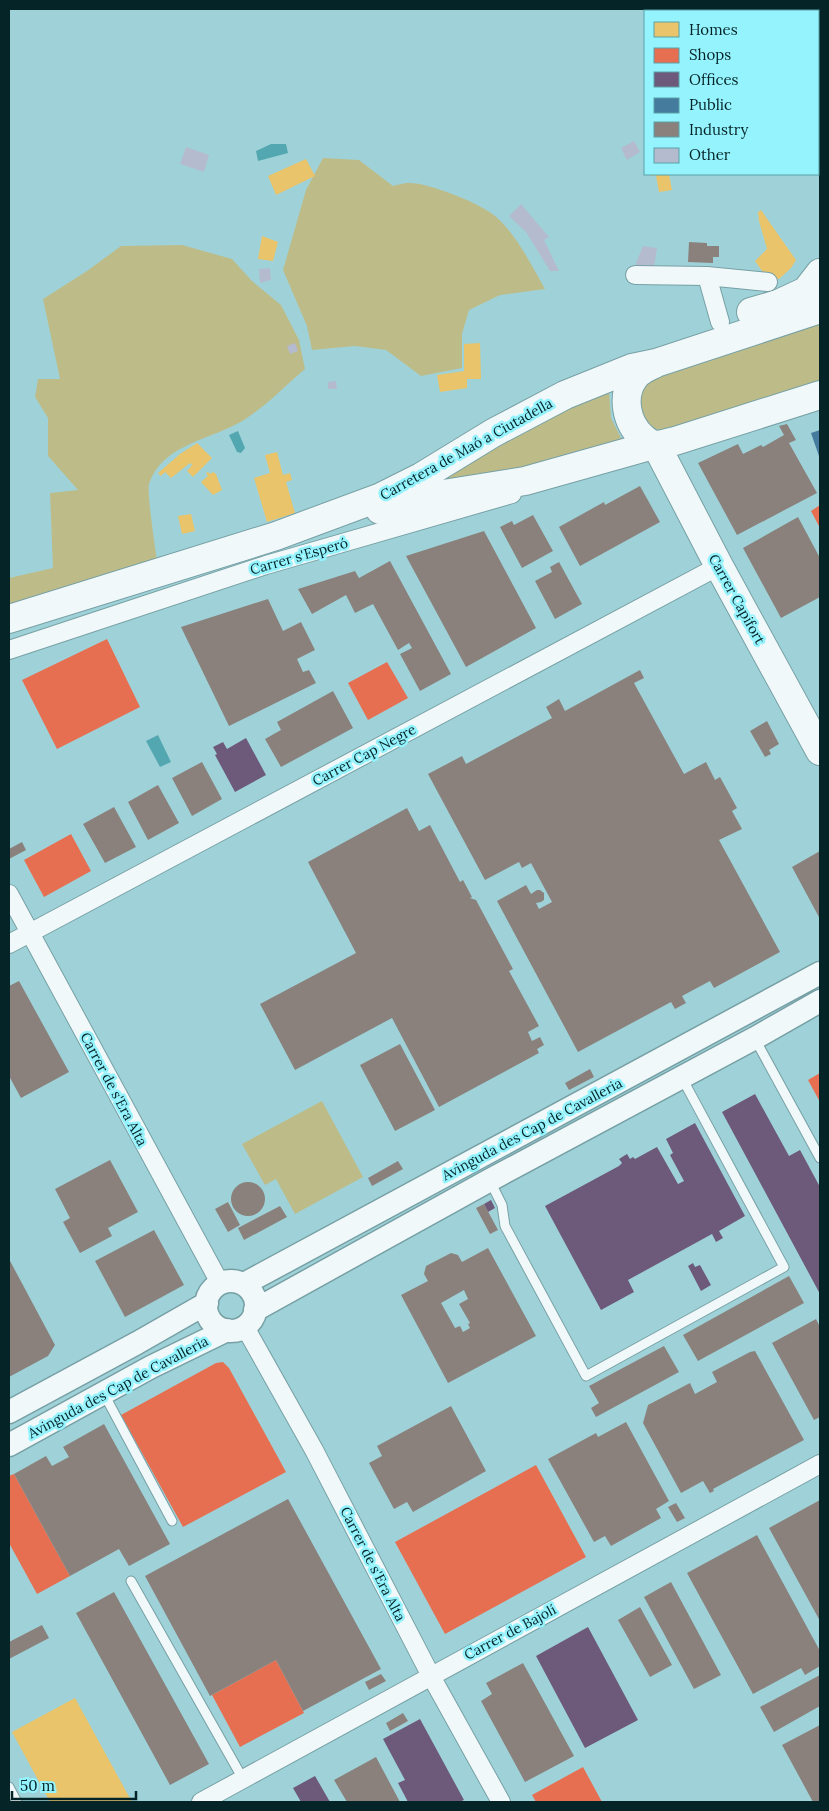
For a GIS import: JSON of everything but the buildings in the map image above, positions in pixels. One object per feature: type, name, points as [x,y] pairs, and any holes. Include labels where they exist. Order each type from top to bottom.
[{"type":"main road","points":[[819,9],[820,67]]},
{"type":"main road","points":[[493,433],[539,400],[616,359],[720,322],[778,304],[806,291],[820,273]]},
{"type":"main road","points":[[656,363],[820,309]]},
{"type":"main road","name":"Carretera de Maó a Ciutadella","points":[[276,536],[381,497],[421,477],[493,433],[565,395],[632,368],[656,363]]},
{"type":"main road","name":"Carrer Capifort","points":[[656,363],[639,372],[630,386],[626,405],[629,419],[640,435],[655,445],[820,752]]},
{"type":"main road","name":"Carretera de Maó a Ciutadella","points":[[9,619],[276,536],[437,495],[525,481],[675,441],[820,395]]},
{"type":"street","points":[[636,275],[706,276],[768,282]]},
{"type":"street","points":[[706,276],[720,322]]},
{"type":"street","name":"Carrer s'Esperó","points":[[9,650],[266,565],[537,486],[588,464]]},
{"type":"street","name":"Carrer Cap Negre","points":[[9,944],[719,566]]},
{"type":"street","name":"Carrer de s'Era Alta","points":[[9,894],[220,1284]]},
{"type":"street","name":"Avinguda des Cap de Cavalleria","points":[[244,1284],[820,973]]},
{"type":"street","name":"Avinguda des Cap de Cavalleria","points":[[9,1445],[205,1340],[242,1323],[490,1180],[682,1078],[820,1001]]},
{"type":"street","points":[[228,1281],[244,1284],[254,1294],[256,1302],[242,1323],[214,1323],[209,1317],[207,1303],[209,1295],[214,1288],[228,1281]]},
{"type":"street","points":[[9,1412],[207,1303]]},
{"type":"street","name":"Carrer de s'Era Alta","points":[[242,1323],[314,1450],[431,1676],[500,1802]]},
{"type":"street","name":"Carrer de Bajolí","points":[[201,1802],[820,1464]]},
{"type":"lane","points":[[755,1038],[820,1158]]},
{"type":"lane","points":[[490,1180],[502,1205],[505,1226],[586,1376],[784,1267],[682,1078]]},
{"type":"lane","points":[[104,1393],[172,1521]]},
{"type":"lane","points":[[130,1581],[243,1779]]},
{"type":"lane","points":[[9,1787],[18,1802]]},
{"type":"shaded area","points":[[323,158],[359,160],[393,186],[408,183],[427,186],[463,198],[491,213],[507,228],[545,289],[500,295],[469,310],[462,334],[462,368],[421,376],[386,350],[355,346],[312,350],[307,326],[283,270],[306,190]]},
{"type":"shaded area","points":[[182,245],[232,259],[252,281],[281,305],[299,340],[305,369],[268,402],[244,420],[177,451],[156,470],[149,484],[149,489],[157,560],[9,604],[9,578],[53,568],[50,493],[78,490],[48,456],[48,418],[35,397],[38,379],[60,379],[43,299],[87,271],[121,246]]},
{"type":"shaded area","points":[[820,320],[820,386],[667,433],[653,428],[644,419],[638,403],[639,390],[647,379]]},
{"type":"shaded area","points":[[609,391],[611,418],[624,444],[582,458],[428,485],[523,426]]},
{"type":"shaded area","points":[[322,1101],[363,1177],[295,1214],[276,1179],[265,1185],[242,1144]]},
{"type":"water","points":[[271,144],[286,144],[288,153],[258,161],[256,151]]},
{"type":"water","points":[[238,431],[245,448],[241,453],[237,452],[229,435]]},
{"type":"water","points":[[158,735],[171,762],[160,767],[146,741]]}]
